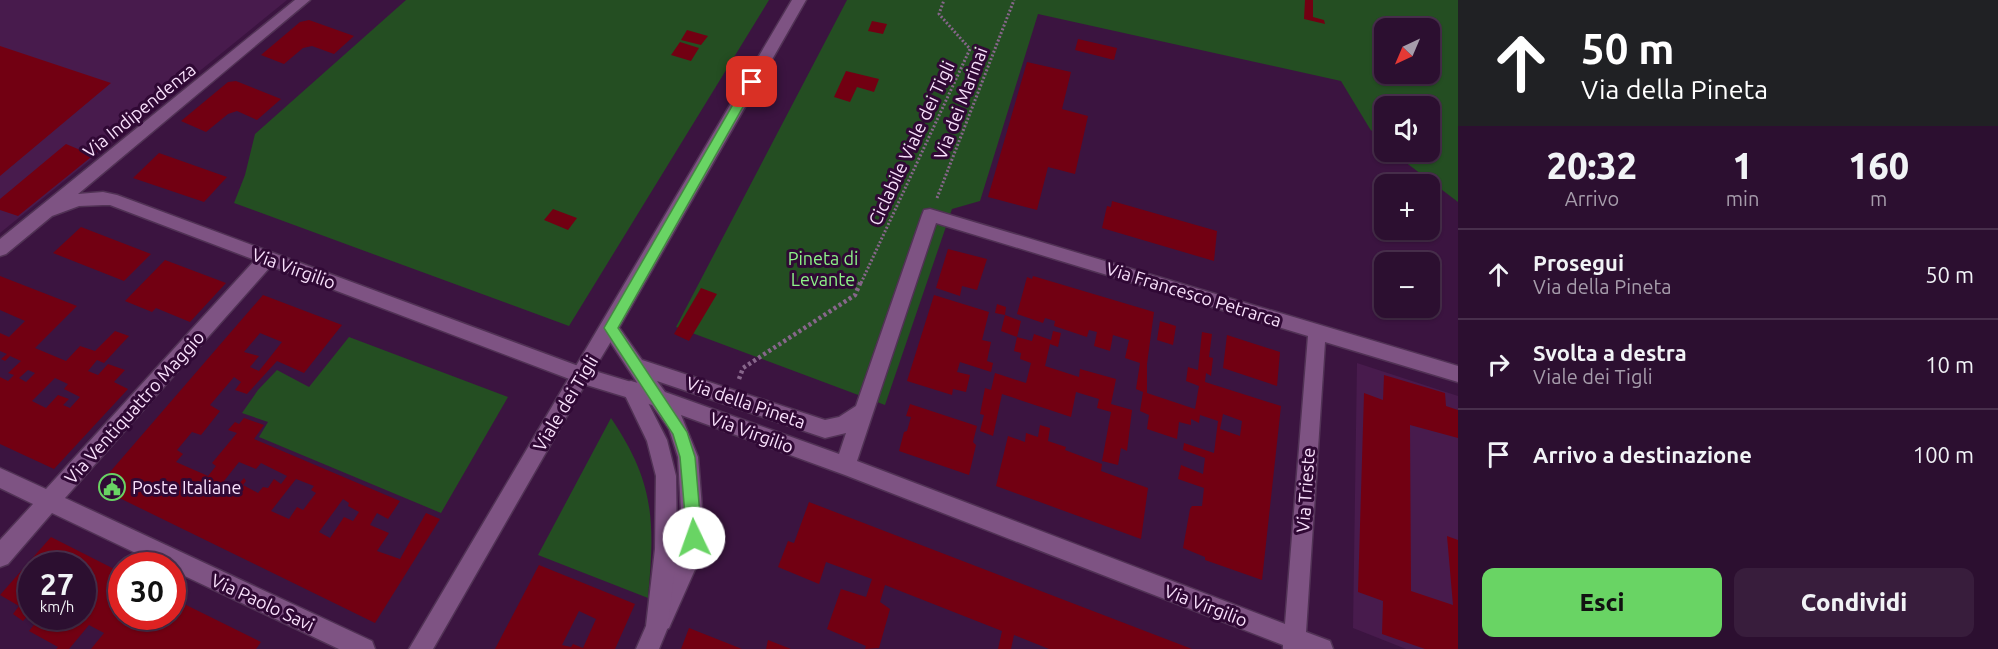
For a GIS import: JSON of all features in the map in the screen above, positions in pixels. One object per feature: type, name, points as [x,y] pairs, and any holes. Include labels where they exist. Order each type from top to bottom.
[{"type":"street","name":"Via Indipendenza","points":[[0,249],[303,0]]},
{"type":"street","name":"Viale dei Tigli","points":[[420,649],[580,375],[610,328],[799,0]]},
{"type":"street","points":[[100,167],[98,183],[111,200]]},
{"type":"street","name":"Via Virgilio","points":[[50,210],[68,202],[88,198],[111,200],[580,375],[658,398],[845,466],[1294,644],[1322,649]]},
{"type":"street","points":[[845,466],[930,215]]},
{"type":"street","name":"Via Francesco Petrarca","points":[[930,215],[1458,374]]},
{"type":"street","name":"Via Ventiquattro Maggio","points":[[0,556],[268,258]]},
{"type":"street","points":[[610,328],[677,425],[685,448],[695,531],[691,556],[647,649]]},
{"type":"street","name":"Via Trieste","points":[[1294,644],[1317,331]]},
{"type":"street","name":"Via della Pineta","points":[[634,365],[825,429],[844,425],[862,412]]},
{"type":"street","points":[[631,389],[657,440],[666,476],[666,549],[657,627]]},
{"type":"street","name":"Via Paolo Savi","points":[[0,478],[364,649]]},
{"type":"path","name":"Ciclabile Viale dei Tigli","points":[[731,396],[743,368],[855,295],[970,49],[939,14],[944,0]]},
{"type":"path","name":"Via dei Marinai","points":[[930,215],[1014,0]]},
{"type":"shaded area","points":[[0,0],[287,0],[0,233]]},
{"type":"shaded area","points":[[1357,363],[1458,396],[1458,649],[1406,649],[1353,628]]},
{"type":"green space","points":[[406,0],[769,0],[569,326],[234,203],[245,175],[255,134]]},
{"type":"green space","name":"Pineta di Levante","points":[[847,0],[1458,0],[1458,202],[1440,188],[1440,174],[1421,174],[1405,162],[1440,162],[1440,96],[1374,96],[1374,133],[1341,81],[1038,14],[980,201],[952,209],[885,405],[676,327]]},
{"type":"green space","points":[[349,337],[508,397],[441,513],[259,437],[268,422],[242,413],[258,390],[277,370],[309,387]]},
{"type":"green space","points":[[611,418],[626,441],[636,463],[649,504],[651,547],[648,598],[538,555]]},
{"type":"building","points":[[1305,0],[1313,0],[1313,17],[1324,20],[1325,24],[1304,19]]},
{"type":"building","points":[[309,20],[354,36],[334,54],[312,46],[303,48],[284,64],[261,55],[300,22]]},
{"type":"building","points":[[872,21],[887,24],[883,34],[868,31]]},
{"type":"building","points":[[687,30],[708,36],[701,45],[681,40]]},
{"type":"building","points":[[1078,39],[1117,48],[1114,60],[1075,50]]},
{"type":"building","points":[[680,42],[699,48],[691,61],[671,55]]},
{"type":"building","points":[[0,46],[111,83],[0,176]]},
{"type":"building","points":[[1027,62],[1071,72],[1062,109],[1088,116],[1075,174],[1048,167],[1037,210],[988,197]]},
{"type":"building","points":[[846,71],[879,79],[874,92],[857,87],[850,102],[834,97]]},
{"type":"building","points":[[236,81],[281,99],[257,120],[237,111],[228,114],[206,132],[181,121],[228,82]]},
{"type":"building","points":[[98,141],[106,145],[18,216],[0,210],[0,199],[66,144],[85,152]]},
{"type":"building","points":[[159,153],[227,177],[204,202],[133,178]]},
{"type":"building","points":[[1112,201],[1217,231],[1214,261],[1102,228],[1107,206],[1111,207]]},
{"type":"building","points":[[553,209],[577,218],[568,230],[544,220]]},
{"type":"building","points":[[81,227],[151,254],[124,281],[53,253]]},
{"type":"building","points":[[948,249],[987,259],[977,290],[962,286],[960,296],[936,288]]},
{"type":"building","points":[[165,260],[226,283],[190,322],[156,308],[152,312],[125,301]]},
{"type":"building","points":[[0,276],[77,306],[35,348],[66,361],[80,346],[95,351],[115,331],[129,336],[104,363],[97,360],[88,371],[98,375],[108,364],[125,370],[114,382],[128,389],[54,469],[0,444],[0,377],[8,381],[14,375],[8,373],[21,361],[10,356],[5,361],[1,359],[7,354],[0,351],[0,333],[9,337],[25,321],[0,310]],"holes":[[[28,370],[35,373],[26,382],[19,378]],[[55,378],[68,384],[64,389],[80,397],[70,408],[63,405],[69,399],[58,395],[46,408],[32,401]]]},
{"type":"building","points":[[1033,276],[1154,312],[1147,364],[1147,393],[1195,409],[1199,386],[1186,381],[1188,367],[1198,370],[1202,332],[1212,334],[1209,357],[1213,358],[1211,376],[1206,373],[1205,382],[1281,406],[1262,580],[1205,560],[1205,557],[1183,548],[1190,509],[1192,506],[1202,506],[1204,488],[1178,479],[1181,465],[1203,474],[1205,458],[1183,450],[1184,443],[1214,453],[1218,421],[1200,415],[1199,423],[1191,419],[1191,425],[1179,422],[1177,439],[1147,429],[1149,415],[1140,411],[1143,392],[1136,389],[1140,363],[1125,358],[1129,340],[1113,335],[1110,351],[1094,346],[1097,332],[1089,330],[1087,337],[1054,326],[1055,321],[1045,318],[1043,323],[1017,314],[1027,277],[1032,279]],"holes":[[[1223,414],[1242,421],[1240,436],[1220,429]]]},
{"type":"building","points":[[701,288],[717,294],[689,341],[674,334]]},
{"type":"building","points":[[263,295],[342,325],[304,373],[277,361],[247,394],[235,390],[241,382],[234,377],[210,405],[220,411],[201,435],[192,432],[177,450],[183,454],[176,462],[208,476],[216,466],[212,463],[237,433],[228,430],[235,422],[239,424],[244,418],[264,425],[254,439],[400,501],[388,519],[377,513],[370,525],[389,533],[377,551],[400,559],[426,513],[440,519],[375,623],[97,487]],"holes":[[[260,333],[282,342],[259,371],[250,367],[259,356],[244,352]],[[239,462],[256,469],[261,463],[287,476],[281,484],[274,479],[268,488],[263,487],[258,493],[243,485],[246,481],[244,478],[237,486],[224,481]],[[296,479],[314,486],[311,490],[316,493],[303,510],[297,507],[289,519],[271,511]],[[343,499],[349,503],[348,506],[359,512],[353,521],[344,517],[330,538],[319,532]]]},
{"type":"building","points":[[934,295],[989,312],[982,340],[991,342],[987,361],[993,363],[991,372],[960,362],[957,372],[970,375],[966,392],[953,389],[952,395],[907,381]]},
{"type":"building","points":[[997,304],[1006,307],[1005,315],[995,313]]},
{"type":"building","points":[[1005,315],[1021,321],[1017,337],[1001,331]]},
{"type":"building","points":[[1160,321],[1176,326],[1173,345],[1157,340]]},
{"type":"building","points":[[1053,331],[1061,333],[1058,347],[1050,344],[1045,366],[1079,377],[1080,369],[1116,379],[1111,404],[1132,410],[1127,451],[1121,448],[1118,465],[1102,461],[1111,412],[1097,408],[1099,399],[1076,392],[1071,417],[1002,394],[993,436],[980,431],[984,415],[980,414],[985,388],[991,390],[995,373],[1026,383],[1031,363],[1020,359],[1021,353],[1014,351],[1017,337],[1032,341],[1034,334],[1051,340]]},
{"type":"building","points":[[1227,335],[1280,352],[1277,386],[1223,368]]},
{"type":"building","points":[[1384,375],[1445,393],[1446,406],[1458,410],[1458,438],[1410,425],[1411,591],[1453,605],[1447,536],[1458,540],[1458,649],[1425,649],[1382,634],[1383,601],[1358,592],[1364,393],[1383,400]]},
{"type":"building","points":[[910,404],[977,426],[973,442],[976,445],[969,475],[899,451],[911,417],[906,416]]},
{"type":"building","points":[[1040,425],[1050,428],[1048,441],[1102,464],[1101,471],[1148,488],[1141,539],[996,486],[1008,436],[1025,442],[1026,433],[1038,437]]},
{"type":"building","points":[[809,502],[1192,649],[1049,649],[1014,635],[1011,649],[998,649],[1002,631],[885,585],[880,602],[890,609],[879,648],[865,649],[866,646],[827,629],[841,589],[866,597],[872,579],[826,562],[819,584],[778,567],[788,541],[794,543]]},
{"type":"building","points":[[51,537],[81,552],[38,552]]},
{"type":"building","points":[[96,560],[108,566],[108,630],[186,630],[186,605],[261,642],[256,649],[91,649],[104,633],[96,629]]},
{"type":"building","points":[[539,565],[635,604],[615,649],[495,649]],"holes":[[[579,611],[596,619],[583,648],[573,644],[571,647],[562,645]]]},
{"type":"building","points":[[18,575],[18,605],[0,595]]},
{"type":"building","points":[[18,607],[18,618],[13,614]]},
{"type":"building","points":[[689,628],[742,649],[681,649]]},
{"type":"building","points":[[85,630],[69,649],[56,649],[58,647],[29,631]]},
{"type":"building","points":[[768,640],[791,649],[766,649]]},
{"type":"place","name":"Poste Italiane","points":[[112,487]]},
{"type":"route","points":[[694,538],[688,457],[680,432],[610,328],[752,82]]}]
